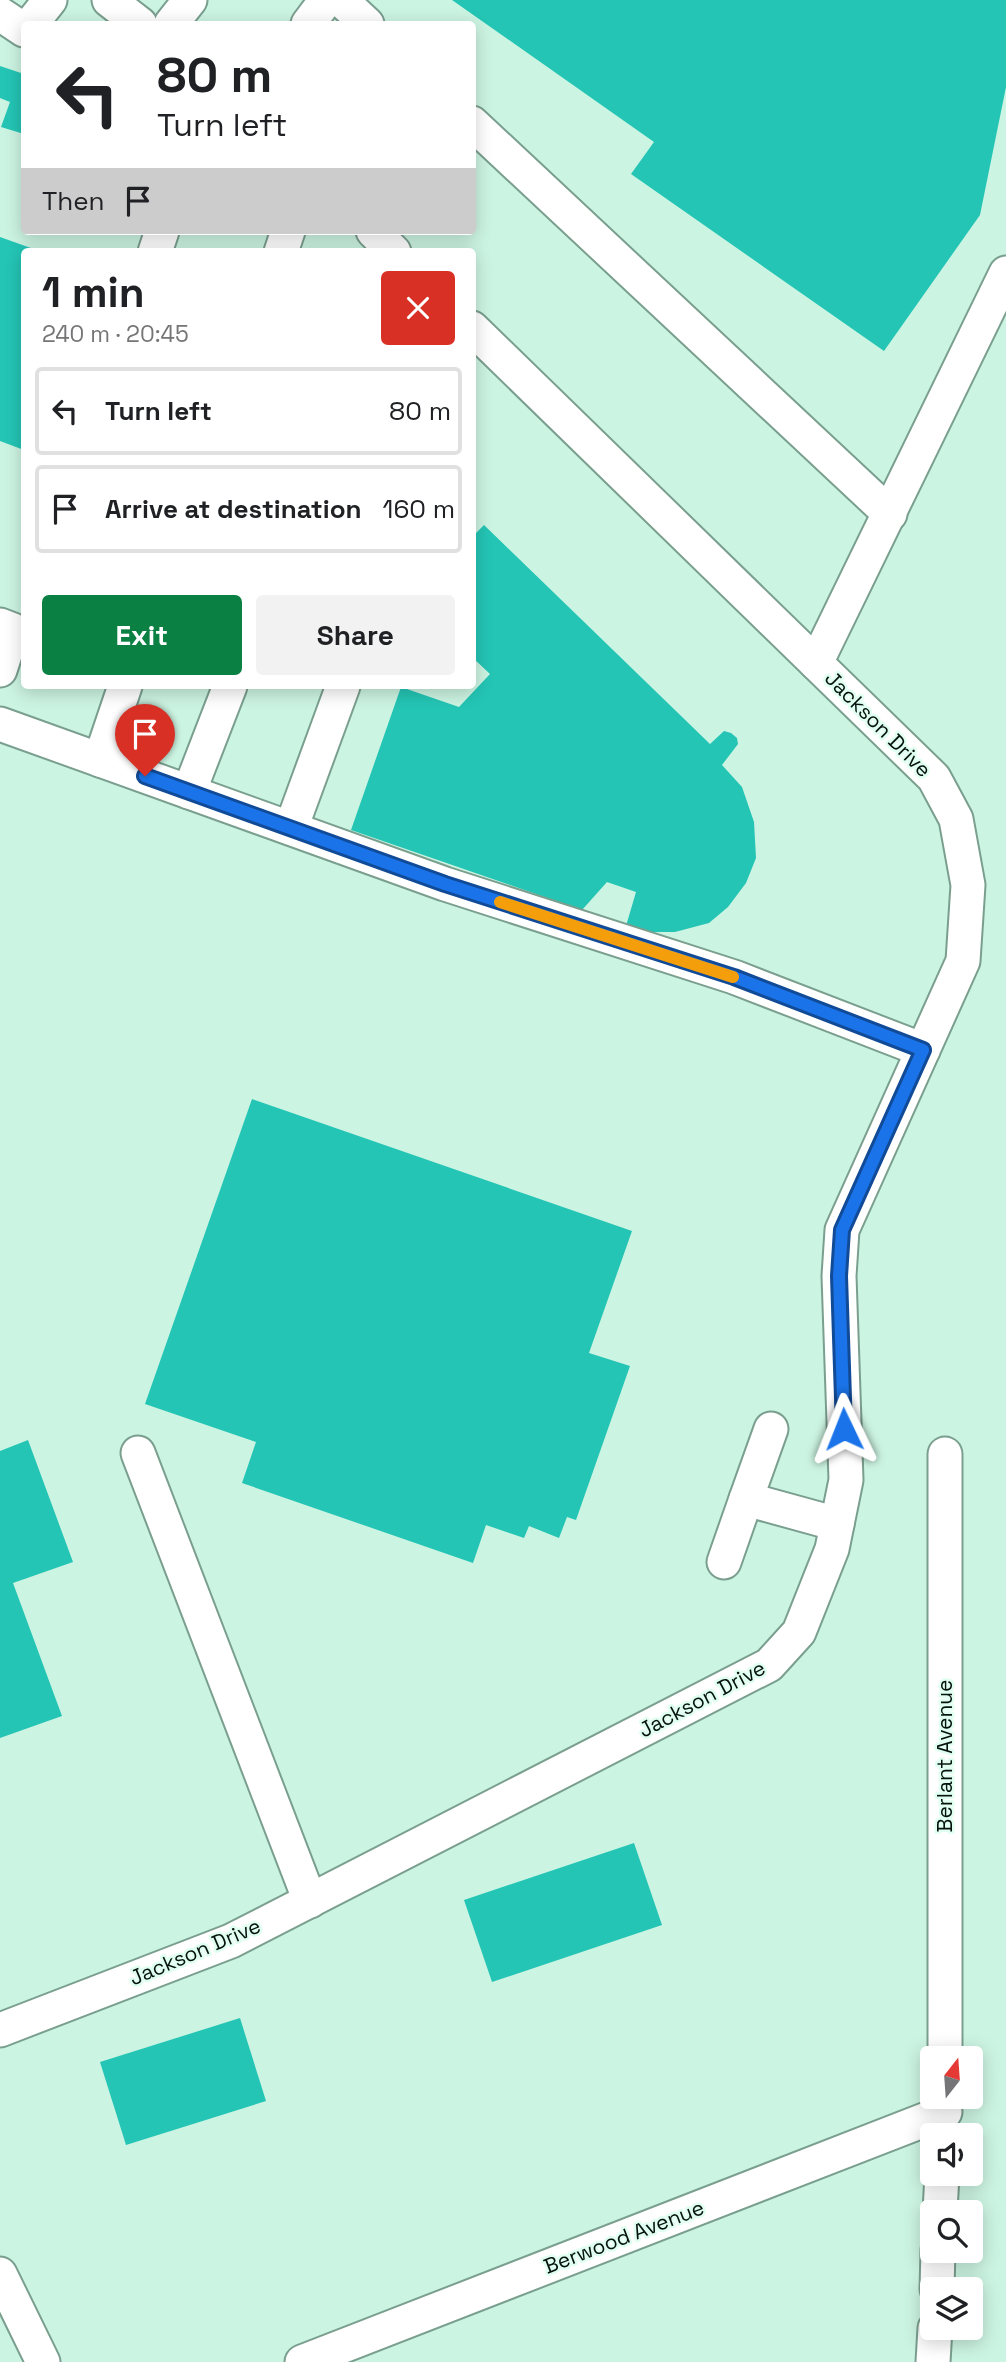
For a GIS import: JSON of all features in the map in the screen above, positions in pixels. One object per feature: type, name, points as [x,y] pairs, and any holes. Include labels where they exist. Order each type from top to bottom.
[{"type":"street","points":[[33,21],[50,0]]},
{"type":"street","points":[[109,0],[136,21]]},
{"type":"street","points":[[173,21],[190,0]]},
{"type":"street","points":[[310,21],[326,0]]},
{"type":"street","points":[[341,0],[364,21]]},
{"type":"street","points":[[0,14],[21,28]]},
{"type":"street","points":[[476,127],[890,514]]},
{"type":"street","points":[[377,235],[390,248]]},
{"type":"street","points":[[816,663],[1006,273]]},
{"type":"street","name":"Jackson Drive","points":[[0,2030],[231,1941],[769,1665],[799,1632],[832,1549],[846,1480],[839,1276],[842,1230],[963,961],[968,885],[956,820],[934,778],[476,332]]},
{"type":"street","points":[[0,625],[13,630],[0,670]]},
{"type":"street","points":[[100,760],[124,689]]},
{"type":"street","points":[[189,792],[229,689]]},
{"type":"street","points":[[291,828],[342,689]]},
{"type":"street","points":[[0,724],[445,884],[734,977],[923,1050]]},
{"type":"street","points":[[724,1562],[771,1429]]},
{"type":"street","points":[[138,1453],[310,1901]]},
{"type":"street","name":"Berlant Avenue","points":[[945,1454],[945,2046]]},
{"type":"street","points":[[746,1499],[837,1524]]},
{"type":"street","name":"Berwood Avenue","points":[[302,2362],[945,2114]]},
{"type":"street","points":[[0,2274],[43,2362]]},
{"type":"street","points":[[933,2362],[934,2340]]},
{"type":"building","points":[[452,0],[1006,0],[1006,87],[980,215],[884,351],[631,174],[654,142]]},
{"type":"building","points":[[0,66],[21,73],[21,133],[1,127],[10,102],[0,98]]},
{"type":"building","points":[[0,237],[31,248],[21,248],[21,449],[0,441]]},
{"type":"building","points":[[484,525],[710,744],[724,731],[737,738],[738,744],[722,765],[742,787],[754,822],[756,858],[746,883],[728,907],[709,923],[675,932],[643,932],[626,926],[636,892],[607,882],[582,910],[351,830],[400,689],[459,707],[490,674],[476,661],[476,533]]},
{"type":"building","points":[[252,1099],[632,1231],[589,1353],[630,1366],[576,1520],[567,1517],[559,1538],[529,1526],[524,1538],[486,1525],[473,1563],[242,1483],[256,1442],[145,1404]]},
{"type":"building","points":[[28,1440],[73,1562],[13,1583],[62,1716],[0,1738],[0,1451]]},
{"type":"building","points":[[634,1843],[662,1925],[492,1982],[464,1900]]},
{"type":"building","points":[[240,2018],[266,2101],[126,2145],[100,2062]]},
{"type":"slow traffic","points":[[500,902],[733,977]]},
{"type":"route","points":[[145,776],[445,884],[734,977],[923,1050],[842,1230],[839,1276],[844,1429]]}]
